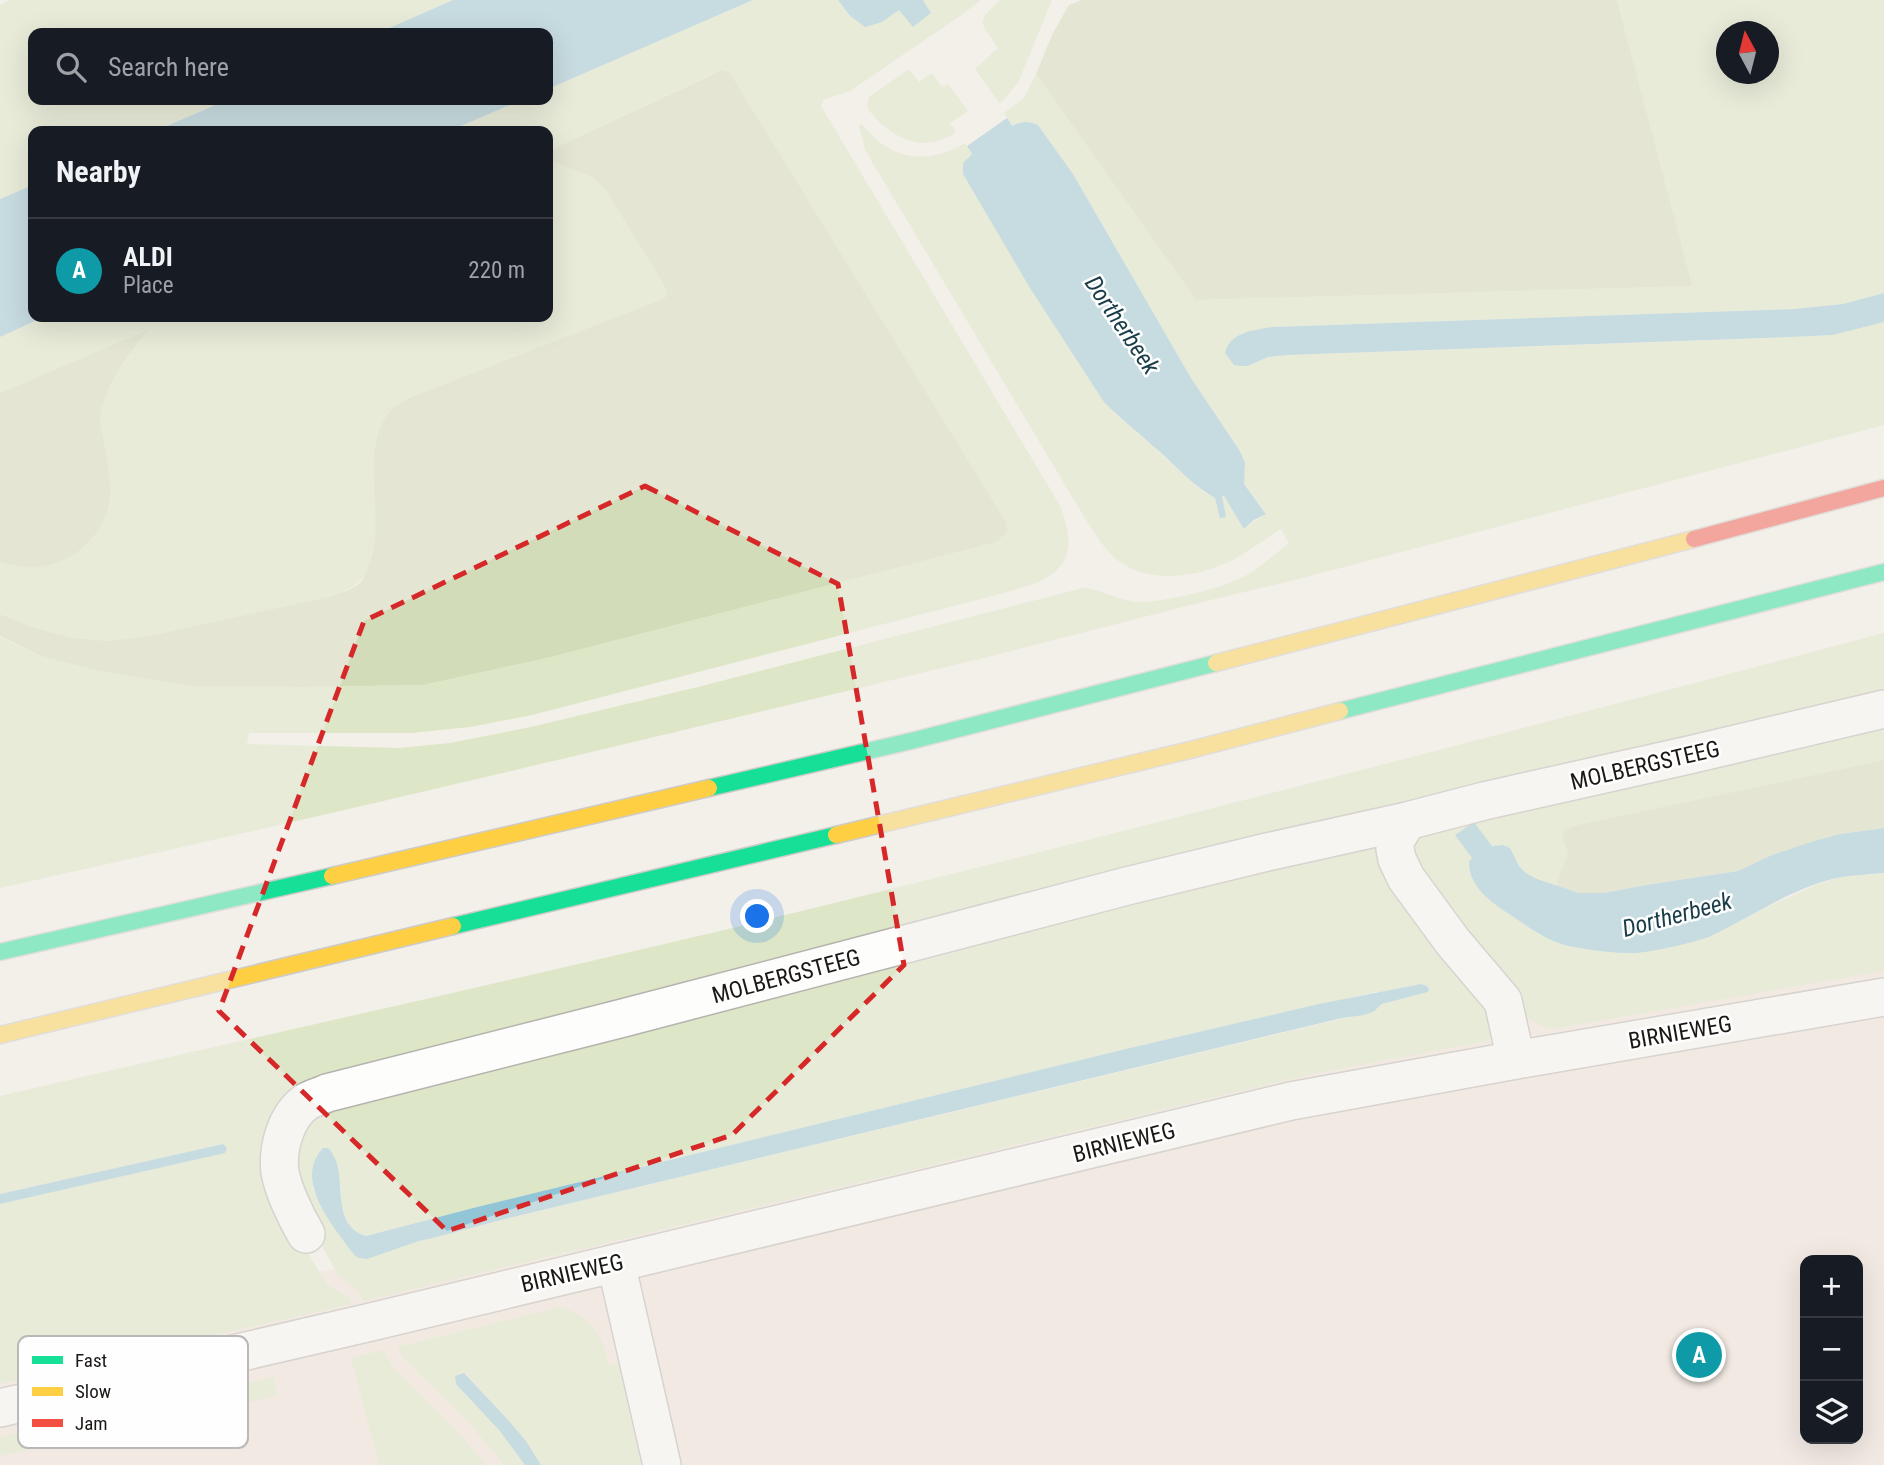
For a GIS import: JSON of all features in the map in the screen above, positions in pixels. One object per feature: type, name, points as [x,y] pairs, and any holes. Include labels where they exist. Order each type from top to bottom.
[{"type":"highway","points":[[0,952],[911,741],[1399,617],[1884,488]]},
{"type":"highway","points":[[0,1035],[1181,752],[1884,572]]},
{"type":"street","name":"MOLBERGSTEEG","points":[[306,1234],[296,1218],[280,1171],[282,1146],[289,1121],[296,1112],[307,1101],[327,1093],[1267,852],[1884,709]]},
{"type":"street","points":[[1407,821],[1395,841],[1397,859],[1406,878],[1453,942],[1503,1001],[1516,1060]]},
{"type":"street","name":"BIRNIEWEG","points":[[248,1351],[1291,1101],[1884,997]]},
{"type":"street","points":[[616,1263],[662,1465]]},
{"type":"street","name":"BIRNIEWEG","points":[[0,1408],[18,1404]]},
{"type":"highlighted area","points":[[645,486],[838,584],[904,965],[732,1135],[447,1231],[219,1011],[364,621]]},
{"type":"shaded area","points":[[1884,956],[1884,1465],[0,1465],[0,1342],[18,1338],[18,1448],[248,1448],[248,1336],[27,1336],[1312,1055]]},
{"type":"green space","points":[[10,0],[453,0],[389,28],[28,28],[28,105],[215,105],[167,126],[28,126],[28,187],[0,199],[0,5]]},
{"type":"green space","points":[[753,0],[838,0],[849,16],[900,10],[913,26],[931,13],[923,0],[981,0],[850,91],[823,100],[821,106],[1059,504],[1067,530],[1068,549],[1061,564],[1050,575],[1015,590],[532,715],[470,727],[411,733],[249,733],[247,744],[400,748],[450,743],[531,727],[702,686],[1083,588],[1141,602],[1189,595],[1245,576],[1289,543],[1281,529],[1226,563],[1184,575],[1141,572],[1116,559],[1086,520],[865,150],[859,125],[862,124],[884,145],[909,156],[937,155],[965,143],[972,154],[968,157],[1116,415],[1202,491],[1216,498],[1224,496],[1244,529],[1266,513],[1244,484],[1245,471],[1240,451],[1191,378],[1073,174],[1038,125],[1025,122],[1012,126],[1004,113],[1024,98],[1036,74],[1196,300],[1691,286],[1617,0],[1884,0],[1884,293],[1843,304],[1794,309],[1272,327],[1254,330],[1248,366],[1268,357],[1288,355],[1833,335],[1884,322],[1884,425],[1287,582],[971,661],[486,777],[0,888],[0,637],[41,656],[192,686],[423,685],[547,658],[997,542],[1007,532],[1006,522],[730,73],[714,73],[553,149],[553,126],[461,126],[510,105],[553,105],[553,87]]},
{"type":"green space","points":[[1000,0],[1052,0],[1018,83],[1000,104],[975,69],[998,48],[984,28],[983,19]]},
{"type":"green space","points":[[1082,0],[1617,0],[1692,286],[1196,300],[1036,74],[1052,35],[1069,5]]},
{"type":"green space","points":[[909,69],[919,82],[932,73],[942,87],[948,84],[968,111],[950,123],[956,132],[930,142],[909,140],[889,130],[867,107],[869,97]]},
{"type":"green space","points":[[722,70],[730,73],[1006,522],[1007,532],[997,542],[547,658],[423,685],[192,686],[101,671],[41,656],[0,636],[0,614],[35,628],[73,638],[109,641],[149,636],[332,596],[362,581],[373,553],[375,446],[381,427],[391,410],[409,398],[665,298],[667,292],[663,283],[605,189],[592,177],[553,162],[553,149]]},
{"type":"green space","points":[[553,162],[592,177],[605,189],[667,292],[665,298],[409,398],[376,533],[373,556],[366,573],[353,586],[332,596],[149,636],[109,641],[73,638],[35,628],[0,614],[0,562],[32,567],[106,448],[101,432],[103,406],[114,378],[147,331],[0,393],[0,337],[33,322],[553,322]]},
{"type":"green space","points":[[148,330],[119,369],[104,402],[101,428],[110,488],[109,503],[97,531],[87,543],[62,561],[28,567],[0,562],[0,393]]},
{"type":"green space","points":[[1884,633],[1884,695],[291,1105],[303,1251],[308,1254],[328,1285],[350,1298],[352,1304],[211,1336],[18,1336],[18,1380],[0,1384],[0,1204],[224,1153],[227,1148],[223,1144],[0,1194],[0,1096],[851,899]]},
{"type":"green space","points":[[1884,721],[1884,760],[1577,825],[1562,838],[1568,852],[1556,886],[1528,874],[1503,845],[1492,846],[1474,822],[1456,835],[1499,907],[1538,934],[1565,945],[1634,953],[1708,937],[1818,884],[1841,877],[1884,873],[1884,971],[1547,1028],[1533,1021],[1517,1007],[1419,875],[1411,842],[1414,835]]},
{"type":"green space","points":[[1884,760],[1884,828],[1840,834],[1772,855],[1738,871],[1603,893],[1579,893],[1556,886],[1568,852],[1562,838],[1565,830],[1577,825]]},
{"type":"green space","points":[[1371,837],[1484,990],[1494,1030],[1488,1041],[1312,1074],[364,1301],[357,1290],[338,1275],[305,1221],[292,1135],[304,1116]],"holes":[[[1376,992],[1428,992],[1385,1003],[1378,1008],[1349,1017],[354,1255],[325,1213],[312,1186],[341,1185],[344,1216],[352,1228],[366,1236],[1130,1048]]]},
{"type":"green space","points":[[559,1307],[580,1315],[587,1321],[603,1344],[609,1365],[618,1364],[641,1465],[541,1465],[526,1441],[467,1375],[464,1373],[455,1376],[456,1384],[499,1430],[525,1465],[504,1465],[470,1424],[404,1359],[397,1347]]},
{"type":"green space","points":[[383,1350],[393,1367],[460,1434],[486,1465],[379,1465],[351,1358]]},
{"type":"green space","points":[[274,1377],[277,1396],[248,1402],[248,1383]]},
{"type":"green space","points":[[18,1433],[18,1448],[37,1448],[0,1456],[0,1437]]},
{"type":"water","points":[[453,0],[753,0],[553,87],[553,28],[389,28]]},
{"type":"water","points":[[838,0],[923,0],[931,13],[913,27],[899,10],[882,22],[865,27],[849,15]]},
{"type":"water","points":[[215,105],[510,105],[461,126],[167,126]]},
{"type":"water","name":"Dortherbeek","points":[[1007,118],[1012,126],[1025,122],[1038,125],[1073,174],[1191,378],[1240,451],[1245,463],[1244,484],[1266,514],[1244,529],[1224,496],[1226,517],[1220,518],[1215,498],[1190,480],[1104,402],[1030,288],[963,174],[963,163],[972,154],[967,146]]},
{"type":"water","points":[[28,187],[28,322],[33,322],[0,337],[0,199]]},
{"type":"water","points":[[1884,293],[1884,322],[1833,335],[1288,355],[1268,357],[1248,366],[1234,365],[1225,353],[1237,336],[1272,327],[1794,309],[1843,304]]},
{"type":"water","name":"Dortherbeek","points":[[1474,822],[1492,846],[1503,845],[1510,848],[1519,866],[1526,873],[1579,893],[1603,893],[1738,871],[1772,855],[1811,842],[1840,834],[1884,828],[1884,873],[1842,877],[1807,887],[1711,936],[1695,941],[1640,953],[1599,951],[1571,947],[1550,939],[1529,928],[1482,893],[1470,871],[1469,862],[1472,858],[1455,835]]},
{"type":"water","points":[[1421,984],[1427,986],[1428,992],[1382,1004],[1373,1012],[1364,1015],[1342,1018],[505,1219],[419,1241],[367,1259],[354,1255],[328,1218],[314,1189],[312,1175],[315,1161],[323,1148],[328,1148],[335,1158],[347,1220],[354,1229],[366,1236],[1130,1048],[1319,1004]]},
{"type":"water","points":[[223,1144],[227,1148],[225,1153],[0,1204],[0,1194]]},
{"type":"water","points":[[464,1373],[526,1441],[541,1465],[525,1465],[499,1430],[456,1384],[455,1376]]},
{"type":"traffic: fast","points":[[1340,711],[1884,572]]},
{"type":"traffic: fast","points":[[709,788],[911,741],[1216,663]]},
{"type":"traffic: fast","points":[[453,926],[836,835]]},
{"type":"traffic: fast","points":[[0,952],[332,876]]},
{"type":"traffic: slow","points":[[1216,663],[1694,539]]},
{"type":"traffic: slow","points":[[836,835],[1340,711]]},
{"type":"traffic: slow","points":[[332,876],[709,788]]},
{"type":"traffic: slow","points":[[0,1035],[453,926]]},
{"type":"traffic: jam","points":[[1694,539],[1884,488]]},
{"type":"place","name":"ALDI","points":[[1699,1355]]}]
